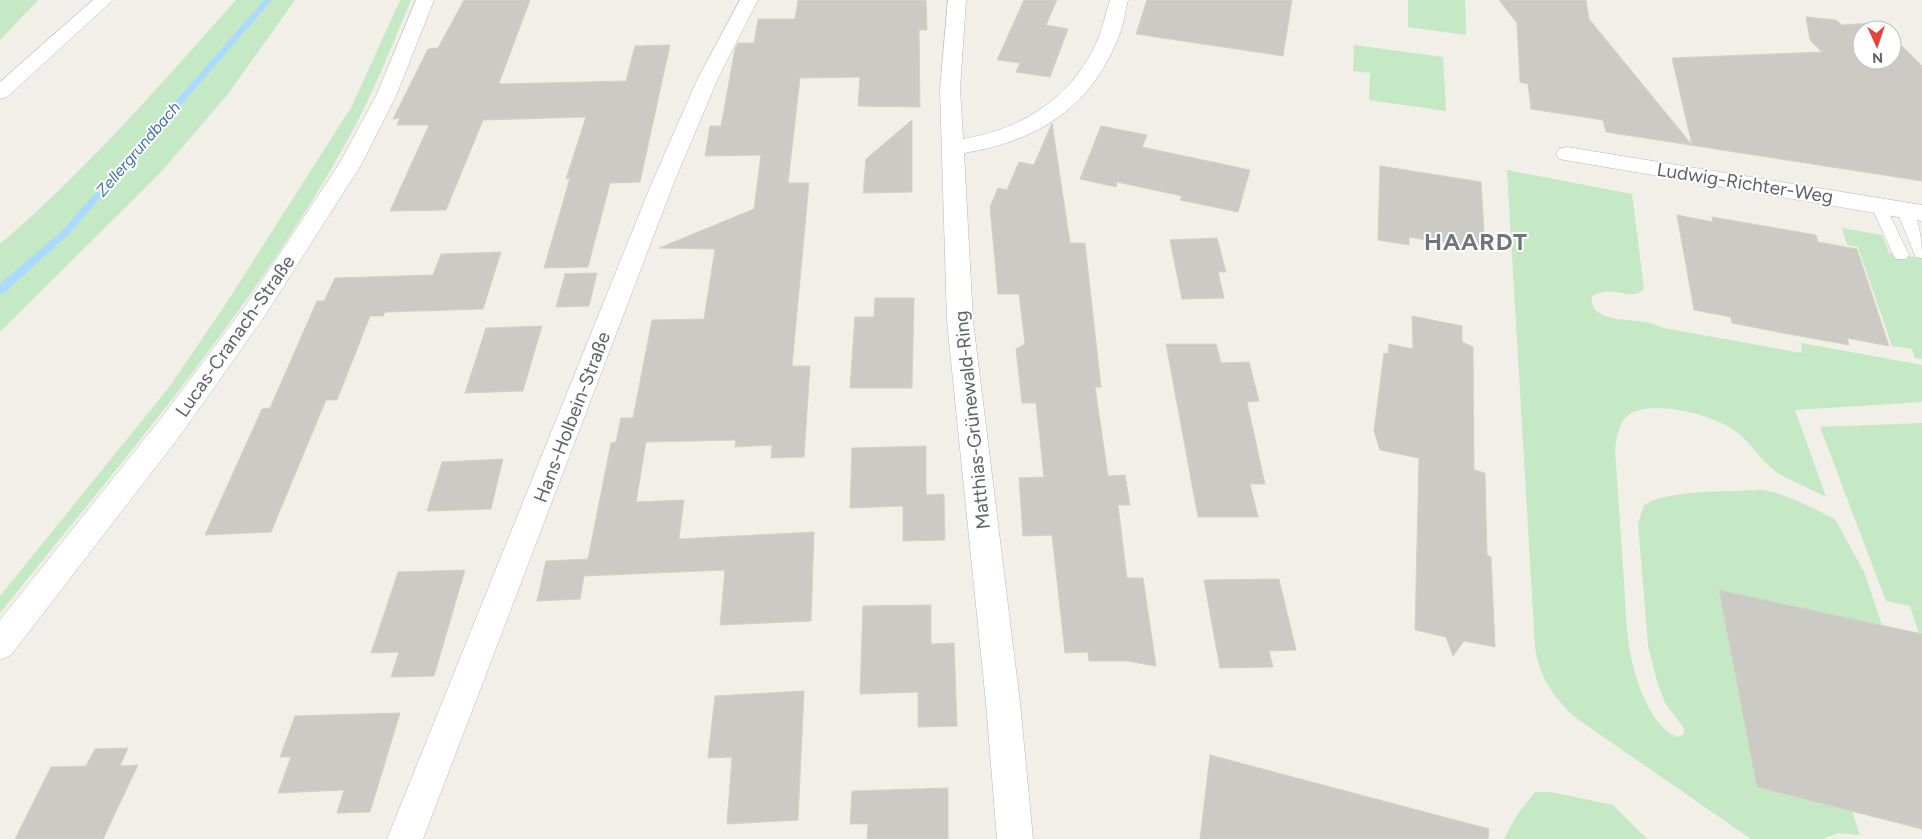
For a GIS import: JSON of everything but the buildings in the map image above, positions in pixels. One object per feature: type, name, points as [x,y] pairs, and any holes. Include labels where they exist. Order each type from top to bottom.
[{"type":"street","points":[[0,93],[104,0]]},
{"type":"street","name":"Lucas-Cranach-Straße","points":[[0,645],[172,425],[260,303],[350,165],[386,96],[425,0]]},
{"type":"street","name":"Hans-Holbein-Straße","points":[[405,839],[662,185],[708,78],[749,0]]},
{"type":"street","name":"Matthias-Grünewald-Ring","points":[[957,0],[950,89],[960,322],[1003,703],[1015,839]]},
{"type":"street","points":[[952,148],[982,144],[1021,133],[1050,115],[1081,85],[1108,39],[1119,0]]},
{"type":"street","name":"Ludwig-Richter-Weg","points":[[1567,154],[1912,211]]},
{"type":"lane","points":[[1878,205],[1901,254]]},
{"type":"lane","points":[[1912,211],[1922,253]]},
{"type":"green space","points":[[0,0],[38,0],[0,40]]},
{"type":"green space","points":[[236,0],[295,0],[228,94],[161,172],[0,332],[0,244],[93,157]]},
{"type":"green space","points":[[400,0],[411,0],[381,72],[347,141],[310,204],[228,325],[184,384],[0,613],[0,596],[170,386],[227,302],[352,106]]},
{"type":"green space","points":[[1408,0],[1465,0],[1466,35],[1408,27]]},
{"type":"green space","points":[[1354,45],[1443,57],[1446,111],[1369,100],[1370,73],[1353,71]]},
{"type":"green space","points":[[1507,170],[1632,194],[1644,289],[1639,293],[1633,294],[1608,291],[1592,296],[1592,304],[1596,311],[1603,315],[1802,353],[1801,343],[1922,365],[1922,402],[1795,410],[1826,497],[1775,471],[1734,430],[1712,419],[1682,410],[1652,408],[1639,410],[1628,415],[1620,426],[1615,449],[1627,628],[1632,662],[1641,691],[1650,710],[1662,727],[1678,737],[1684,734],[1684,728],[1665,703],[1648,645],[1638,524],[1644,505],[1669,496],[1684,494],[1761,490],[1774,492],[1800,502],[1835,519],[1865,574],[1882,625],[1719,590],[1757,787],[1852,811],[1860,835],[1838,833],[1823,839],[1751,839],[1576,718],[1554,695],[1544,677],[1535,647]]},
{"type":"green space","points":[[1842,228],[1882,235],[1889,253],[1922,258],[1922,359],[1915,358],[1912,349],[1892,346],[1858,247],[1847,245]]},
{"type":"green space","points":[[1922,423],[1922,644],[1910,606],[1886,601],[1820,427]]},
{"type":"green space","points":[[1535,792],[1551,792],[1613,805],[1647,839],[1504,839],[1517,815]]},
{"type":"waterway","name":"Zellergrundbach","points":[[0,290],[65,233],[268,0]]},
{"type":"district","name":"HAARDT","points":[[1476,241]]}]
